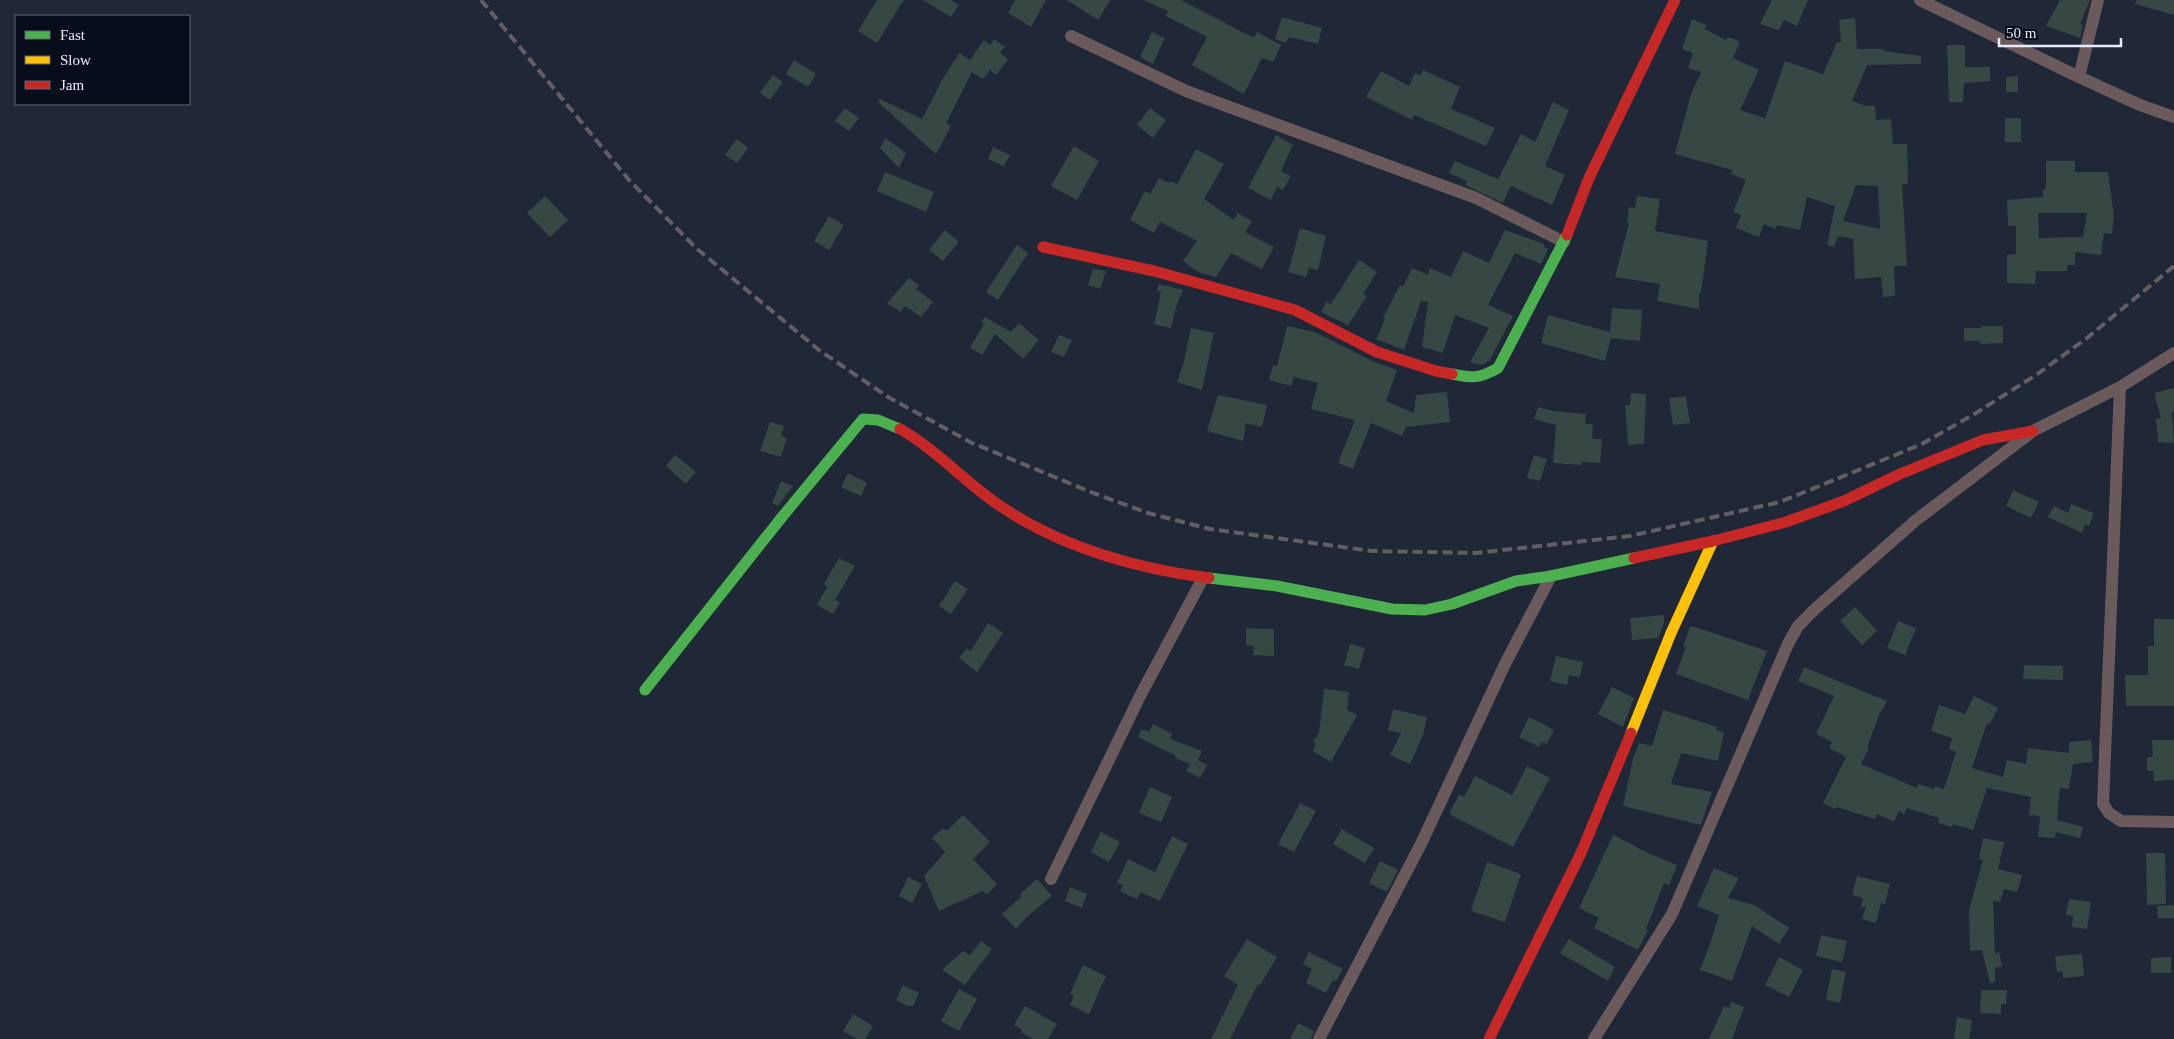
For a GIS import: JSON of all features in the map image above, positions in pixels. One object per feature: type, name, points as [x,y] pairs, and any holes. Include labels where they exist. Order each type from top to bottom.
[{"type":"street","points":[[1043,247],[1154,271],[1296,310],[1377,352],[1436,370],[1473,378],[1485,376],[1498,368],[1564,242],[1589,178],[1675,0]]},
{"type":"street","points":[[1920,0],[2078,77],[2140,105],[2174,117]]},
{"type":"street","points":[[2078,77],[2098,0]]},
{"type":"street","points":[[1071,36],[1186,91],[1476,198],[1564,242]]},
{"type":"street","points":[[1594,1039],[1672,914],[1788,644],[1798,626],[1915,521],[2032,431],[2120,387],[2174,353]]},
{"type":"street","points":[[2120,387],[2104,804],[2109,813],[2121,821],[2174,822]]},
{"type":"street","points":[[645,690],[782,517],[863,419],[881,420],[897,427],[921,443],[980,491],[1036,528],[1125,562],[1203,578],[1287,587],[1405,611],[1426,610],[1464,601],[1528,578],[1551,576],[1712,541],[1786,522],[1844,501],[1900,474],[1984,440],[2032,431]]},
{"type":"street","points":[[1489,1039],[1571,880],[1610,789],[1642,703],[1683,604],[1712,541]]},
{"type":"street","points":[[1319,1039],[1421,844],[1505,664],[1551,576]]},
{"type":"street","points":[[1052,879],[1140,696],[1203,578]]},
{"type":"building","points":[[877,0],[904,0],[877,43],[858,31]]},
{"type":"building","points":[[923,0],[951,0],[959,5],[951,17]]},
{"type":"building","points":[[1015,0],[1046,0],[1031,27],[1008,13]]},
{"type":"building","points":[[1067,0],[1110,0],[1098,20]]},
{"type":"building","points":[[1143,0],[1181,0],[1254,38],[1257,32],[1281,45],[1273,62],[1262,58],[1244,94],[1192,65],[1207,37],[1166,16],[1168,11]]},
{"type":"building","points":[[1772,0],[1808,0],[1797,26],[1784,20],[1779,30],[1760,24]]},
{"type":"building","points":[[2060,0],[2090,0],[2080,24],[2083,25],[2080,38],[2046,26]]},
{"type":"building","points":[[2136,0],[2174,0],[2174,15],[2135,4]]},
{"type":"building","points":[[1282,17],[1322,28],[1318,44],[1289,37],[1286,43],[1275,39]]},
{"type":"building","points":[[1855,18],[1857,49],[1883,49],[1883,51],[1921,56],[1921,64],[1867,65],[1852,101],[1866,106],[1875,106],[1876,120],[1891,119],[1893,144],[1907,144],[1908,184],[1902,184],[1907,266],[1894,266],[1895,296],[1883,297],[1881,277],[1855,279],[1853,239],[1838,236],[1834,247],[1827,245],[1835,206],[1807,197],[1800,230],[1777,225],[1775,229],[1764,224],[1759,237],[1736,228],[1741,215],[1733,212],[1746,180],[1731,174],[1732,170],[1675,154],[1691,94],[1701,72],[1688,68],[1693,53],[1682,49],[1692,19],[1706,25],[1705,29],[1726,40],[1727,38],[1732,38],[1740,42],[1733,58],[1759,70],[1740,110],[1765,118],[1785,61],[1823,74],[1837,42],[1841,43],[1839,20]],"holes":[[[1856,185],[1878,186],[1880,229],[1843,221]]]},
{"type":"building","points":[[1152,32],[1165,38],[1153,64],[1140,57]]},
{"type":"building","points":[[994,39],[1005,47],[1000,53],[1008,59],[996,75],[990,70],[983,79],[972,72],[946,123],[951,126],[936,154],[878,102],[880,99],[922,119],[942,80],[959,53],[970,60],[984,40],[990,45]]},
{"type":"building","points":[[1947,45],[1965,45],[1965,67],[1990,67],[1990,81],[1964,83],[1963,102],[1949,102]]},
{"type":"building","points":[[794,60],[816,74],[808,87],[786,74]]},
{"type":"building","points":[[1423,70],[1460,87],[1451,109],[1495,128],[1486,146],[1414,115],[1412,120],[1366,97],[1381,71],[1409,86],[1415,73],[1420,76]]},
{"type":"building","points":[[773,75],[783,82],[770,100],[760,93]]},
{"type":"building","points":[[2018,76],[2018,92],[2006,92],[2006,77]]},
{"type":"building","points":[[1553,102],[1569,110],[1545,166],[1565,175],[1552,205],[1511,186],[1503,203],[1465,185],[1467,181],[1449,173],[1455,161],[1498,179],[1521,134],[1535,142]]},
{"type":"building","points":[[845,108],[859,118],[849,131],[835,121]]},
{"type":"building","points":[[1150,108],[1166,120],[1153,138],[1137,125]]},
{"type":"building","points":[[2005,118],[2021,118],[2021,142],[2005,142]]},
{"type":"building","points":[[1276,135],[1293,145],[1281,171],[1291,176],[1283,190],[1277,187],[1271,200],[1248,188]]},
{"type":"building","points":[[885,138],[906,153],[899,168],[880,148]]},
{"type":"building","points":[[737,139],[748,148],[737,163],[725,155]]},
{"type":"building","points":[[1074,146],[1099,161],[1077,200],[1051,186]]},
{"type":"building","points":[[993,147],[1010,155],[1004,166],[988,159]]},
{"type":"building","points":[[1196,149],[1224,164],[1204,199],[1234,220],[1238,213],[1252,221],[1245,232],[1274,247],[1262,269],[1231,253],[1216,277],[1200,273],[1183,261],[1197,241],[1160,222],[1154,233],[1130,220],[1145,191],[1150,194],[1159,178],[1169,183],[1170,181],[1177,184]]},
{"type":"building","points":[[2046,161],[2075,161],[2075,172],[2108,172],[2114,216],[2112,234],[2104,233],[2101,255],[2075,252],[2075,265],[2067,265],[2067,271],[2036,271],[2035,284],[2007,283],[2007,255],[2016,254],[2016,226],[2008,226],[2007,200],[2043,197],[2043,189],[2046,189]],"holes":[[[2038,213],[2087,213],[2083,237],[2039,238]]]},
{"type":"building","points":[[885,172],[934,192],[926,212],[877,191]]},
{"type":"building","points":[[545,196],[568,220],[550,237],[527,213]]},
{"type":"building","points":[[1637,196],[1660,199],[1655,231],[1708,241],[1701,293],[1699,293],[1699,309],[1657,301],[1660,284],[1615,277],[1629,223],[1627,223],[1629,207],[1635,208]]},
{"type":"building","points":[[829,216],[844,225],[829,250],[814,241]]},
{"type":"building","points":[[1300,228],[1326,236],[1318,270],[1309,268],[1306,277],[1288,272]]},
{"type":"building","points":[[945,230],[959,242],[943,261],[929,250]]},
{"type":"building","points":[[1505,230],[1544,244],[1544,247],[1548,249],[1541,264],[1515,253],[1488,305],[1513,316],[1490,360],[1482,365],[1470,362],[1489,328],[1455,315],[1443,353],[1422,347],[1428,302],[1421,301],[1404,350],[1376,339],[1385,319],[1383,318],[1400,285],[1403,287],[1412,268],[1428,275],[1430,268],[1451,277],[1463,251],[1489,263]]},
{"type":"building","points":[[1017,245],[1028,253],[998,300],[986,292]]},
{"type":"building","points":[[1359,260],[1377,272],[1363,294],[1367,296],[1348,325],[1321,312],[1326,302],[1331,304]]},
{"type":"building","points":[[1093,269],[1106,271],[1100,289],[1088,285]]},
{"type":"building","points":[[909,278],[919,285],[916,289],[933,302],[921,317],[905,306],[900,312],[887,303]]},
{"type":"building","points":[[1159,284],[1183,290],[1176,307],[1171,328],[1154,324],[1161,292],[1157,290]]},
{"type":"building","points":[[1612,308],[1642,310],[1640,341],[1611,338],[1605,361],[1541,343],[1548,315],[1610,332]]},
{"type":"building","points":[[985,317],[1011,332],[1019,323],[1039,340],[1023,359],[995,334],[982,355],[970,348],[984,324],[981,322]]},
{"type":"building","points":[[1287,326],[1315,332],[1372,361],[1397,370],[1386,401],[1414,413],[1416,395],[1447,392],[1450,422],[1406,427],[1402,436],[1371,423],[1353,469],[1338,463],[1355,420],[1311,409],[1318,383],[1294,377],[1291,386],[1269,380],[1273,365],[1277,366]]},
{"type":"building","points":[[1981,326],[2003,326],[2003,343],[1980,344],[1980,341],[1964,341],[1964,328],[1981,328]]},
{"type":"building","points":[[1191,328],[1214,333],[1202,390],[1177,382],[1183,365]]},
{"type":"building","points":[[1059,335],[1072,340],[1064,357],[1051,352]]},
{"type":"building","points":[[2174,388],[2174,412],[2172,412],[2174,443],[2158,442],[2156,419],[2161,418],[2154,393]]},
{"type":"building","points":[[1631,393],[1646,394],[1644,444],[1628,445],[1625,405],[1630,405]]},
{"type":"building","points":[[1218,395],[1267,405],[1262,427],[1246,423],[1243,441],[1207,431]]},
{"type":"building","points":[[1686,396],[1690,423],[1673,425],[1669,398]]},
{"type":"building","points":[[1538,407],[1553,411],[1586,414],[1585,424],[1593,424],[1592,439],[1602,439],[1600,463],[1582,462],[1581,465],[1553,463],[1556,425],[1534,419]]},
{"type":"building","points":[[770,422],[784,426],[781,436],[787,438],[781,457],[760,451]]},
{"type":"building","points":[[675,455],[696,472],[686,484],[666,466]]},
{"type":"building","points":[[1534,455],[1547,459],[1540,481],[1527,478]]},
{"type":"building","points":[[848,473],[867,483],[861,496],[841,487]]},
{"type":"building","points":[[781,481],[793,486],[778,506],[772,503]]},
{"type":"building","points":[[2013,490],[2039,502],[2031,518],[2006,506]]},
{"type":"building","points":[[2071,504],[2094,513],[2089,526],[2085,524],[2082,533],[2048,517],[2054,506],[2068,513]]},
{"type":"building","points":[[839,558],[855,566],[835,600],[840,602],[833,614],[817,605],[827,587],[824,584]]},
{"type":"building","points":[[955,581],[968,589],[951,614],[939,606]]},
{"type":"building","points":[[1855,607],[1877,631],[1862,645],[1840,621]]},
{"type":"building","points":[[1664,615],[1664,623],[1658,638],[1632,640],[1630,618]]},
{"type":"building","points":[[2154,619],[2174,619],[2174,706],[2126,706],[2125,675],[2148,675],[2148,646],[2154,646]]},
{"type":"building","points":[[1898,621],[1916,628],[1905,655],[1887,648]]},
{"type":"building","points":[[988,623],[1003,633],[977,672],[959,658],[967,648],[971,651]]},
{"type":"building","points":[[1690,627],[1767,651],[1748,700],[1676,674],[1686,647],[1683,647]]},
{"type":"building","points":[[1246,628],[1274,629],[1274,656],[1253,655],[1254,646],[1246,645]]},
{"type":"building","points":[[1350,644],[1365,648],[1359,669],[1344,665]]},
{"type":"building","points":[[1556,656],[1583,662],[1580,677],[1569,675],[1567,685],[1550,681]]},
{"type":"building","points":[[2024,665],[2063,666],[2063,680],[2023,679]]},
{"type":"building","points":[[1804,667],[1887,701],[1879,715],[1867,747],[1869,748],[1861,764],[1917,788],[1918,784],[1934,789],[1935,786],[1944,789],[1956,752],[1949,749],[1952,738],[1931,731],[1939,705],[1965,714],[1974,696],[1998,708],[1990,724],[1987,723],[1972,768],[2003,777],[2007,760],[2026,764],[2028,748],[2069,753],[2069,742],[2091,740],[2093,762],[2073,764],[2069,789],[2060,788],[2057,820],[2083,827],[2080,838],[2056,832],[2055,838],[2038,837],[2040,816],[2029,815],[2031,797],[1987,788],[1973,830],[1953,824],[1952,827],[1938,823],[1939,818],[1907,808],[1904,814],[1899,811],[1894,822],[1877,814],[1875,819],[1837,807],[1835,809],[1823,803],[1846,757],[1829,748],[1832,742],[1816,734],[1834,696],[1798,681]]},
{"type":"building","points":[[1612,687],[1634,698],[1623,727],[1598,714]]},
{"type":"building","points":[[1324,689],[1349,692],[1347,710],[1357,715],[1331,762],[1313,751],[1316,744],[1313,742],[1319,733]]},
{"type":"building","points":[[1393,709],[1427,717],[1423,735],[1410,764],[1390,755],[1401,733],[1388,730]]},
{"type":"building","points":[[1663,710],[1717,727],[1716,730],[1724,732],[1718,761],[1681,753],[1671,784],[1712,792],[1701,825],[1623,806],[1633,759],[1639,743],[1652,746]]},
{"type":"building","points":[[1529,717],[1554,730],[1547,744],[1542,742],[1539,747],[1519,737]]},
{"type":"building","points":[[1153,724],[1172,734],[1170,739],[1202,751],[1198,760],[1207,765],[1200,778],[1186,771],[1190,764],[1175,758],[1176,756],[1138,737],[1141,729],[1149,732]]},
{"type":"building","points":[[2152,740],[2174,740],[2174,780],[2154,781],[2153,771],[2147,771],[2147,757],[2153,757]]},
{"type":"building","points":[[1527,766],[1550,778],[1513,847],[1449,814],[1459,795],[1464,797],[1475,776],[1512,795]]},
{"type":"building","points":[[1150,787],[1172,797],[1161,822],[1139,813]]},
{"type":"building","points":[[1300,803],[1316,811],[1294,852],[1278,844]]},
{"type":"building","points":[[963,815],[990,842],[973,859],[997,884],[987,895],[983,891],[939,911],[924,876],[945,852],[932,838],[943,828],[947,831]]},
{"type":"building","points":[[1342,829],[1374,848],[1365,863],[1333,844]]},
{"type":"building","points":[[1101,832],[1120,842],[1109,862],[1091,852]]},
{"type":"building","points":[[1613,835],[1677,865],[1669,885],[1664,883],[1646,929],[1648,930],[1638,950],[1594,928],[1599,918],[1579,908]]},
{"type":"building","points":[[1172,836],[1188,844],[1160,901],[1140,892],[1137,899],[1120,891],[1123,885],[1117,883],[1128,859],[1155,872]]},
{"type":"building","points":[[1983,838],[2004,842],[1998,869],[2022,875],[2017,892],[2004,889],[2000,902],[1993,900],[1995,954],[1999,952],[2002,966],[1995,968],[1995,982],[1990,983],[1982,950],[1970,951],[1969,910],[1983,860],[1979,859]]},
{"type":"building","points":[[2146,853],[2165,853],[2166,904],[2147,905]]},
{"type":"building","points":[[1380,861],[1398,870],[1387,892],[1369,883]]},
{"type":"building","points":[[1487,862],[1521,874],[1505,922],[1471,911]]},
{"type":"building","points":[[1714,868],[1739,878],[1728,898],[1754,905],[1789,928],[1779,944],[1752,926],[1732,981],[1700,970],[1719,915],[1697,906]]},
{"type":"building","points":[[1857,876],[1890,884],[1885,904],[1881,903],[1876,923],[1862,919],[1866,907],[1861,907],[1863,898],[1852,895]]},
{"type":"building","points":[[908,877],[922,884],[912,903],[899,896]]},
{"type":"building","points":[[1037,879],[1052,896],[1016,929],[1002,914]]},
{"type":"building","points":[[1070,887],[1087,894],[1082,908],[1065,901]]},
{"type":"building","points":[[2069,899],[2091,902],[2087,929],[2072,927],[2073,916],[2066,915]]},
{"type":"building","points":[[2174,905],[2174,918],[2158,918],[2157,906]]},
{"type":"building","points":[[1821,935],[1847,941],[1842,962],[1816,956]]},
{"type":"building","points":[[1247,939],[1277,957],[1260,985],[1258,984],[1230,1039],[1211,1039],[1238,985],[1224,976]]},
{"type":"building","points":[[1569,939],[1615,967],[1608,981],[1560,953]]},
{"type":"building","points":[[981,941],[992,949],[965,985],[942,970],[963,951],[970,955]]},
{"type":"building","points":[[1309,952],[1343,969],[1336,981],[1333,980],[1326,993],[1306,983],[1312,969],[1303,964]]},
{"type":"building","points":[[2082,954],[2084,976],[2063,978],[2063,971],[2057,972],[2055,956]]},
{"type":"building","points":[[1779,957],[1803,970],[1789,997],[1765,985]]},
{"type":"building","points":[[2171,957],[2171,973],[2151,973],[2151,958]]},
{"type":"building","points":[[1083,965],[1106,976],[1089,1014],[1070,1005],[1074,996],[1070,994]]},
{"type":"building","points":[[1832,969],[1846,972],[1840,1003],[1826,1000]]},
{"type":"building","points":[[903,985],[919,993],[913,1006],[908,1006],[896,1000]]},
{"type":"building","points":[[959,989],[977,999],[959,1031],[941,1021]]},
{"type":"building","points":[[1981,990],[2007,990],[2006,1004],[2001,1004],[2001,1014],[1980,1013]]},
{"type":"building","points":[[1731,1002],[1744,1007],[1732,1039],[1709,1039],[1724,1006],[1729,1008]]},
{"type":"building","points":[[1025,1006],[1057,1024],[1048,1039],[1033,1039],[1014,1025]]},
{"type":"building","points":[[853,1014],[873,1026],[865,1039],[857,1039],[843,1031]]},
{"type":"building","points":[[1957,1017],[1972,1020],[1969,1039],[1954,1039]]},
{"type":"building","points":[[1298,1023],[1314,1031],[1311,1039],[1290,1039]]},
{"type":"railway","points":[[481,0],[629,180],[696,248],[819,350],[888,397],[970,442],[1093,493],[1148,513],[1210,529],[1372,551],[1476,553],[1630,536],[1780,502],[1922,444],[1976,413],[2036,375],[2087,338],[2174,266]]},
{"type":"traffic: fast","points":[[1452,374],[1475,377],[1498,368],[1567,235]]},
{"type":"traffic: fast","points":[[645,690],[782,517],[863,419],[878,420],[900,429]]},
{"type":"traffic: fast","points":[[1209,578],[1277,586],[1392,609],[1425,610],[1452,604],[1516,581],[1551,576],[1634,558]]},
{"type":"traffic: slow","points":[[1631,733],[1671,633],[1713,541]]},
{"type":"traffic: jam","points":[[1567,235],[1589,178],[1675,0]]},
{"type":"traffic: jam","points":[[1043,247],[1154,271],[1295,310],[1377,352],[1436,371],[1452,374]]},
{"type":"traffic: jam","points":[[900,429],[936,454],[993,501],[1043,531],[1069,543],[1124,561],[1180,574],[1209,578]]},
{"type":"traffic: jam","points":[[1634,558],[1713,541],[1786,522],[1844,501],[1900,474],[1983,440],[2033,431]]},
{"type":"traffic: jam","points":[[1489,1039],[1581,853],[1631,733]]}]
